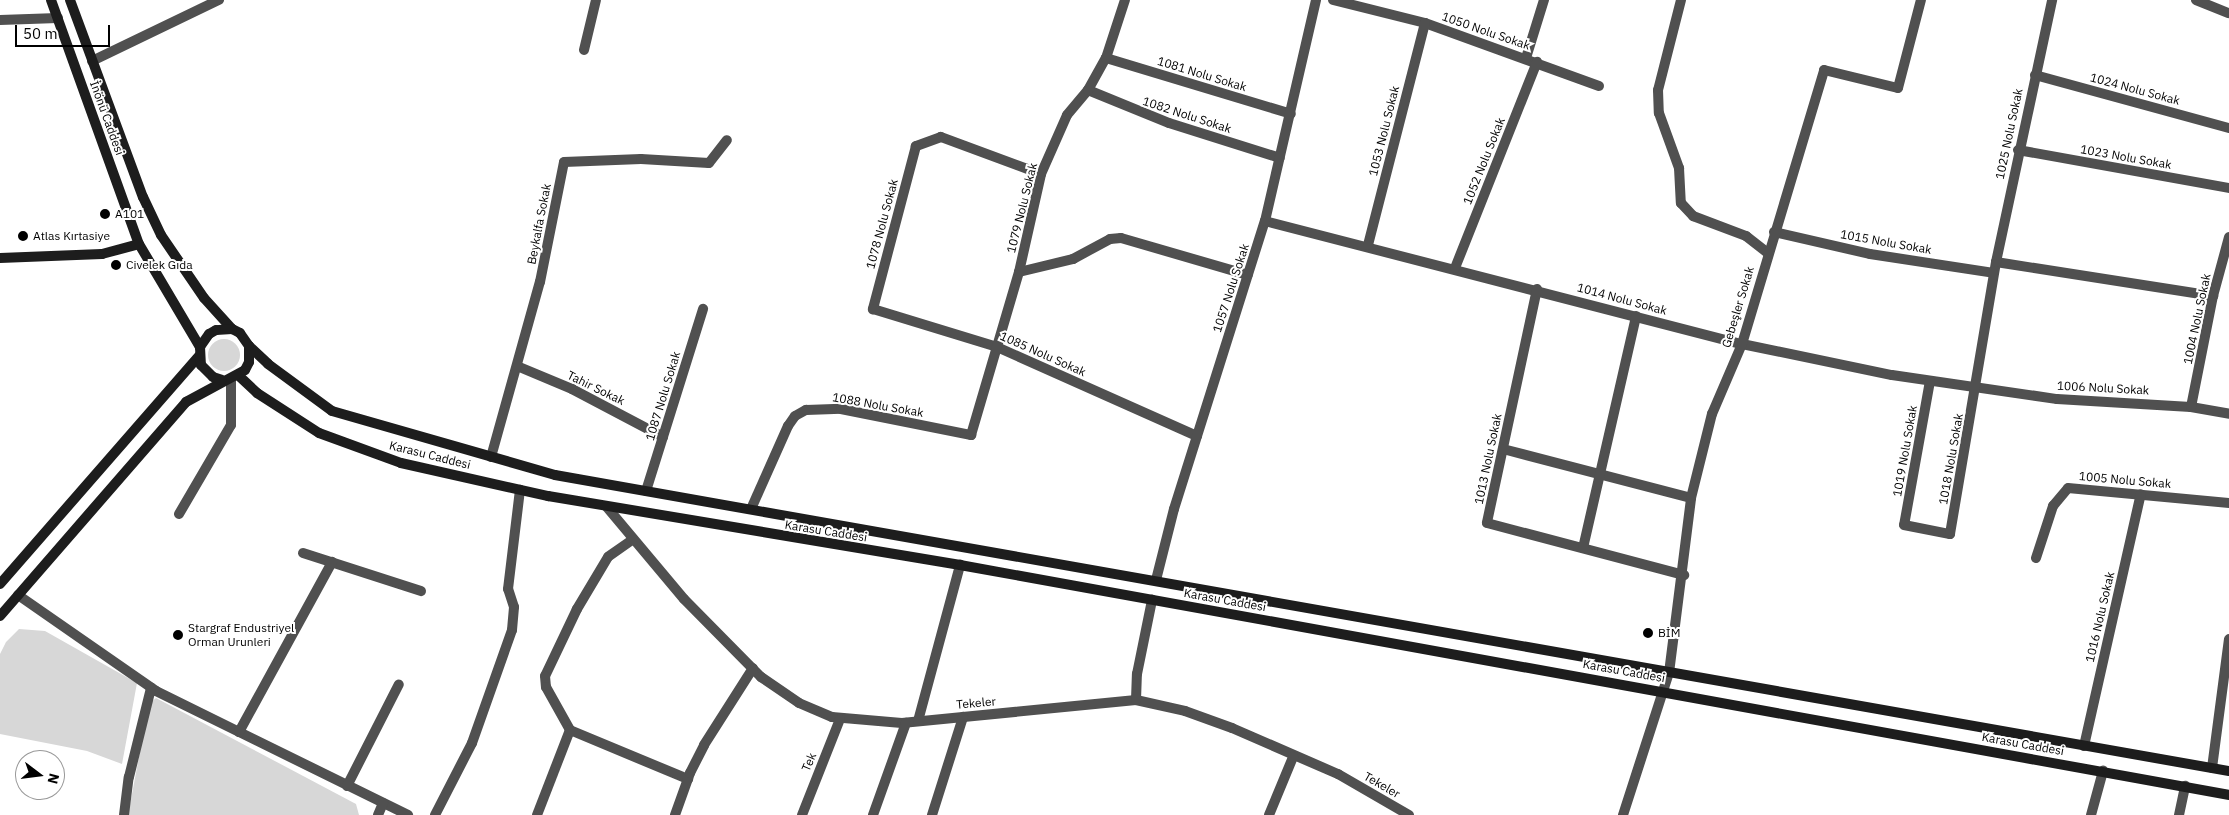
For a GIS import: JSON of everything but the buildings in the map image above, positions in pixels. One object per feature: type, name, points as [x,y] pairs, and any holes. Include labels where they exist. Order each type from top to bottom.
[{"type":"main road","name":"İnönü Caddesi","points":[[51,0],[139,244]]},
{"type":"main road","name":"İnönü Caddesi","points":[[70,0],[143,197],[162,235],[204,298],[232,329]]},
{"type":"main road","points":[[0,258],[102,254],[139,244],[200,352],[206,372],[230,378]]},
{"type":"main road","points":[[0,584],[200,352],[209,334],[232,329],[240,333],[249,346],[249,362],[230,378],[186,402],[0,616]]},
{"type":"main road","name":"Karasu Caddesi","points":[[249,346],[268,364],[332,411],[555,475],[2229,771]]},
{"type":"main road","name":"Karasu Caddesi","points":[[230,378],[257,393],[319,434],[401,463],[520,490],[960,565],[2229,795]]},
{"type":"street","points":[[92,61],[220,0]]},
{"type":"street","points":[[584,50],[596,0]]},
{"type":"street","name":"1079 Nolu Sokak","points":[[971,435],[1019,272],[1041,174],[1067,115],[1088,90],[1106,58],[1125,0]]},
{"type":"street","name":"1057 Nolu Sokak","points":[[1156,580],[1197,436],[1265,221],[1316,0]]},
{"type":"street","name":"1050 Nolu Sokak","points":[[1333,0],[1425,23],[1599,86]]},
{"type":"street","points":[[1526,58],[1544,0]]},
{"type":"street","points":[[1681,0],[1658,90],[1659,113],[1679,168],[1681,203],[1693,216],[1746,236],[1768,253],[1824,70],[1898,88],[1921,0]]},
{"type":"street","name":"1025 Nolu Sokak","points":[[1994,273],[2018,150],[2052,0]]},
{"type":"street","points":[[2196,0],[2229,13]]},
{"type":"street","points":[[0,20],[58,18]]},
{"type":"street","name":"1053 Nolu Sokak","points":[[1368,245],[1425,23]]},
{"type":"street","name":"1081 Nolu Sokak","points":[[1106,58],[1291,114]]},
{"type":"street","name":"1052 Nolu Sokak","points":[[1455,268],[1537,62]]},
{"type":"street","name":"1024 Nolu Sokak","points":[[2035,75],[2229,128]]},
{"type":"street","name":"1082 Nolu Sokak","points":[[1088,90],[1169,123],[1280,158]]},
{"type":"street","name":"1078 Nolu Sokak","points":[[873,309],[916,146],[941,137],[1041,174]]},
{"type":"street","name":"Beykalfa Sokak","points":[[492,457],[540,282],[564,162],[641,159],[708,163],[727,140]]},
{"type":"street","name":"1023 Nolu Sokak","points":[[2018,150],[2229,188]]},
{"type":"street","name":"1014 Nolu Sokak","points":[[1265,221],[1368,245],[1742,344],[1975,388]]},
{"type":"street","name":"1015 Nolu Sokak","points":[[1774,232],[1870,254],[1994,273]]},
{"type":"street","name":"1004 Nolu Sokak","points":[[2191,407],[2213,296],[2229,237]]},
{"type":"street","points":[[1019,272],[1074,259],[1110,239],[1120,238],[1248,275]]},
{"type":"street","name":"Gebeşler Sokak","points":[[1623,815],[1669,673],[1684,575],[1691,498],[1712,414],[1742,344],[1768,253]]},
{"type":"street","points":[[1996,262],[2213,296]]},
{"type":"street","name":"1018 Nolu Sokak","points":[[1950,534],[1994,273]]},
{"type":"street","name":"1013 Nolu Sokak","points":[[1537,289],[1487,523],[1684,575]]},
{"type":"street","name":"1087 Nolu Sokak","points":[[646,491],[703,309]]},
{"type":"street","name":"1085 Nolu Sokak","points":[[873,309],[997,347],[1197,436]]},
{"type":"street","points":[[1583,548],[1636,316]]},
{"type":"street","name":"Tahir Sokak","points":[[517,366],[572,389],[663,437]]},
{"type":"street","points":[[179,514],[231,425],[230,378]]},
{"type":"street","name":"1019 Nolu Sokak","points":[[1930,381],[1904,524],[1950,534]]},
{"type":"street","name":"1006 Nolu Sokak","points":[[1975,388],[2057,399],[2191,407],[2229,414]]},
{"type":"street","name":"1088 Nolu Sokak","points":[[751,509],[788,426],[795,416],[806,410],[841,409],[971,435]]},
{"type":"street","points":[[1503,449],[1691,498]]},
{"type":"street","name":"1005 Nolu Sokak","points":[[2036,558],[2052,506],[2063,491],[2077,487],[2229,503]]},
{"type":"street","points":[[435,815],[476,735],[512,630],[514,606],[508,589],[520,490]]},
{"type":"street","name":"1016 Nolu Sokak","points":[[2084,746],[2141,494]]},
{"type":"street","name":"Tekeler","points":[[606,506],[632,540],[684,599],[753,668],[799,703],[840,719],[906,723],[1136,700],[1185,712],[1232,728],[1293,757],[1338,774],[1409,815]]},
{"type":"street","points":[[632,540],[608,557],[577,609],[545,676],[546,687],[570,730],[688,779]]},
{"type":"street","points":[[303,553],[420,591]]},
{"type":"street","points":[[238,732],[332,562]]},
{"type":"street","points":[[918,721],[960,565]]},
{"type":"street","points":[[18,594],[152,688],[408,815]]},
{"type":"street","points":[[1136,700],[1137,674],[1152,600]]},
{"type":"street","points":[[2212,768],[2229,645]]},
{"type":"street","points":[[675,815],[688,779],[704,745],[753,668]]},
{"type":"street","points":[[347,786],[399,684]]},
{"type":"street","points":[[124,815],[129,777],[152,688]]},
{"type":"street","points":[[932,815],[963,717]]},
{"type":"street","name":"Tek","points":[[802,815],[840,719]]},
{"type":"street","points":[[873,815],[906,723]]},
{"type":"street","points":[[537,815],[570,730]]},
{"type":"street","points":[[1269,815],[1293,757]]},
{"type":"street","points":[[2091,815],[2103,771]]},
{"type":"street","points":[[2179,815],[2185,786]]},
{"type":"street","points":[[378,815],[384,803]]},
{"type":"shaded area","points":[[224,339],[230,340],[235,344],[239,349],[239,361],[235,366],[230,370],[224,371],[218,370],[213,366],[209,361],[208,355],[209,349],[213,344],[218,340]]},
{"type":"shaded area","points":[[19,629],[45,631],[137,683],[122,764],[87,751],[0,734],[0,654],[6,642]]},
{"type":"shaded area","points":[[156,698],[356,804],[359,815],[128,815],[149,704]]},
{"type":"place","name":"A101","points":[[105,214]]},
{"type":"place","name":"Atlas Kırtasiye","points":[[23,236]]},
{"type":"place","name":"Civelek Gıda","points":[[116,265]]},
{"type":"place","name":"BİM","points":[[1648,633]]},
{"type":"place","name":"Stargraf Endustriyel Orman Urunleri","points":[[178,635]]}]
